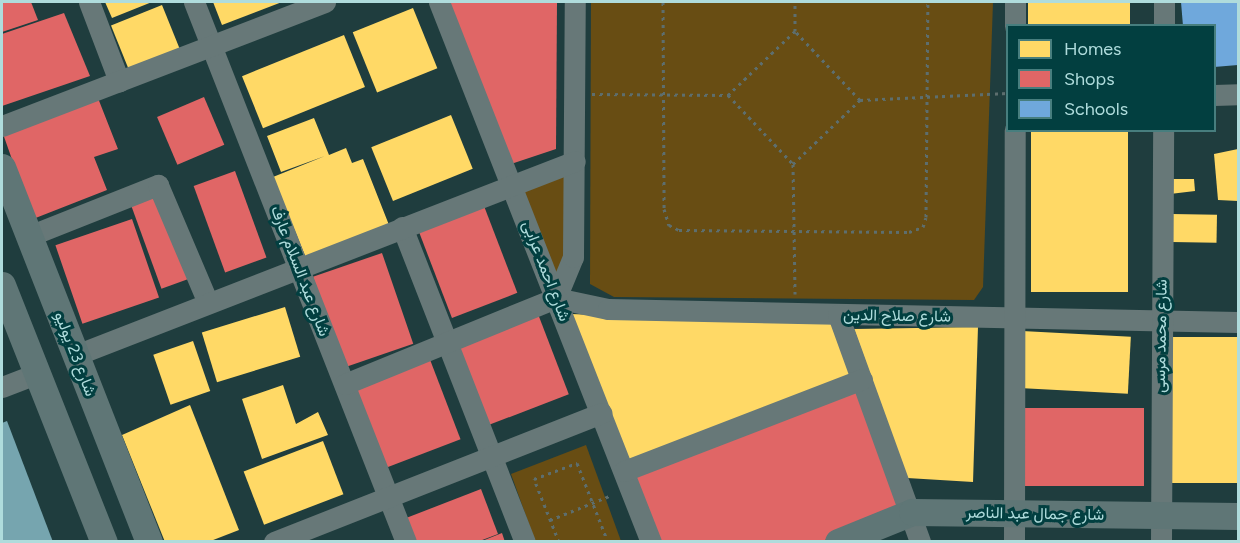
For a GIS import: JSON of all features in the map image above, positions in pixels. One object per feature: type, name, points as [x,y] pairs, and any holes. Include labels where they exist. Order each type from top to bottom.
[{"type":"main road","name":"شارع 23 يوليو","points":[[2,167],[149,542]]},
{"type":"main road","points":[[2,285],[100,531]]},
{"type":"main road","points":[[100,531],[93,467],[103,458],[117,461]]},
{"type":"main road","name":"شارع جمال عبد الناصر","points":[[838,542],[912,512],[1014,514],[1160,528],[1239,516]]},
{"type":"street","points":[[89,2],[120,81]]},
{"type":"street","name":"شارع عبد السلام عارف","points":[[194,2],[406,542]]},
{"type":"street","points":[[2,126],[321,2]]},
{"type":"street","name":"شارع احمد عرابى","points":[[439,2],[651,542]]},
{"type":"street","points":[[345,384],[556,298],[573,257],[575,2]]},
{"type":"street","points":[[1015,2],[1015,24]]},
{"type":"street","points":[[1164,2],[1164,24]]},
{"type":"street","points":[[1216,94],[1239,94]]},
{"type":"street","points":[[1014,542],[1015,132]]},
{"type":"street","name":"شارع محمد مرسى","points":[[1160,528],[1163,132]]},
{"type":"street","points":[[76,355],[575,161]]},
{"type":"street","points":[[29,237],[158,186],[208,303]]},
{"type":"street","points":[[402,227],[525,542]]},
{"type":"street","name":"شارع صلاح الدين","points":[[556,298],[608,309],[1239,322]]},
{"type":"street","points":[[838,315],[912,512],[920,542]]},
{"type":"street","points":[[2,387],[38,373]]},
{"type":"street","points":[[627,480],[862,379]]},
{"type":"street","points":[[274,542],[601,413]]},
{"type":"path","points":[[663,2],[664,209],[669,225],[679,230],[914,232],[923,227],[928,2]]},
{"type":"path","points":[[795,2],[795,31],[860,100]]},
{"type":"path","points":[[576,94],[728,95],[795,31]]},
{"type":"path","points":[[793,164],[860,100],[1006,93]]},
{"type":"path","points":[[728,95],[793,164],[795,314]]},
{"type":"path","points":[[558,542],[534,479],[577,463],[608,542]]},
{"type":"path","points":[[550,519],[592,503],[627,480]]},
{"type":"shaded area","points":[[591,2],[993,2],[983,287],[974,300],[614,297],[590,284]]},
{"type":"shaded area","points":[[571,167],[567,274],[554,280],[518,186]]},
{"type":"shaded area","points":[[586,445],[621,541],[535,541],[511,474]]},
{"type":"building: Homes","points":[[105,2],[152,2],[112,18]]},
{"type":"building: Homes","points":[[213,2],[282,2],[222,25]]},
{"type":"building: Homes","points":[[1028,2],[1130,2],[1130,24],[1028,24]]},
{"type":"building: Homes","points":[[162,5],[180,50],[129,70],[111,26]]},
{"type":"building: Homes","points":[[413,8],[437,68],[377,93],[353,32]]},
{"type":"building: Homes","points":[[344,35],[365,87],[263,128],[242,76]]},
{"type":"building: Homes","points":[[451,115],[473,169],[393,201],[371,147]]},
{"type":"building: Homes","points":[[314,118],[329,155],[346,148],[352,163],[363,159],[389,225],[306,258],[273,177],[325,156],[281,172],[267,136]]},
{"type":"building: Homes","points":[[1031,132],[1128,132],[1128,292],[1031,292]]},
{"type":"building: Homes","points":[[1238,149],[1238,201],[1218,200],[1214,154]]},
{"type":"building: Homes","points":[[1171,179],[1194,179],[1195,191],[1170,194]]},
{"type":"building: Homes","points":[[1172,214],[1217,215],[1217,243],[1172,242]]},
{"type":"building: Homes","points":[[285,307],[300,357],[217,382],[202,332]]},
{"type":"building: Homes","points":[[571,314],[831,324],[853,374],[629,460]]},
{"type":"building: Homes","points":[[978,327],[973,482],[907,478],[854,329]]},
{"type":"building: Homes","points":[[1022,331],[1131,337],[1128,394],[1019,388]]},
{"type":"building: Homes","points":[[1171,337],[1238,337],[1238,483],[1171,483]]},
{"type":"building: Homes","points":[[193,341],[210,391],[171,405],[153,355]]},
{"type":"building: Homes","points":[[283,385],[296,424],[318,412],[328,435],[262,459],[242,399]]},
{"type":"building: Homes","points":[[190,405],[239,530],[208,542],[165,542],[122,435]]},
{"type":"building: Homes","points":[[323,441],[343,494],[264,525],[244,471]]},
{"type":"building: Shops","points":[[2,2],[31,2],[38,20],[2,32]]},
{"type":"building: Shops","points":[[445,2],[557,2],[556,149],[508,165]]},
{"type":"building: Shops","points":[[64,13],[90,76],[2,106],[2,34]]},
{"type":"building: Shops","points":[[96,93],[118,149],[94,157],[107,190],[33,219],[2,131]]},
{"type":"building: Shops","points":[[204,97],[224,145],[177,165],[157,117]]},
{"type":"building: Shops","points":[[235,171],[266,257],[225,273],[194,186]]},
{"type":"building: Shops","points":[[161,191],[192,277],[161,289],[130,202]]},
{"type":"building: Shops","points":[[484,206],[517,293],[452,318],[419,231]]},
{"type":"building: Shops","points":[[132,219],[159,297],[82,324],[55,245]]},
{"type":"building: Shops","points":[[382,253],[413,344],[344,368],[313,277]]},
{"type":"building: Shops","points":[[538,314],[569,394],[489,425],[458,345]]},
{"type":"building: Shops","points":[[429,357],[461,439],[382,469],[351,387]]},
{"type":"building: Shops","points":[[856,391],[904,509],[820,542],[658,542],[632,476]]},
{"type":"building: Shops","points":[[1023,408],[1144,408],[1144,486],[1023,486]]},
{"type":"building: Shops","points":[[481,489],[498,534],[477,542],[409,542],[401,520]]},
{"type":"building: Shops","points":[[502,533],[505,542],[482,542],[482,541]]},
{"type":"building: Schools","points":[[1181,2],[1238,2],[1238,65],[1216,67],[1216,24],[1183,24]]},
{"type":"building: Public","points":[[7,421],[53,542],[2,542],[2,423]]}]
